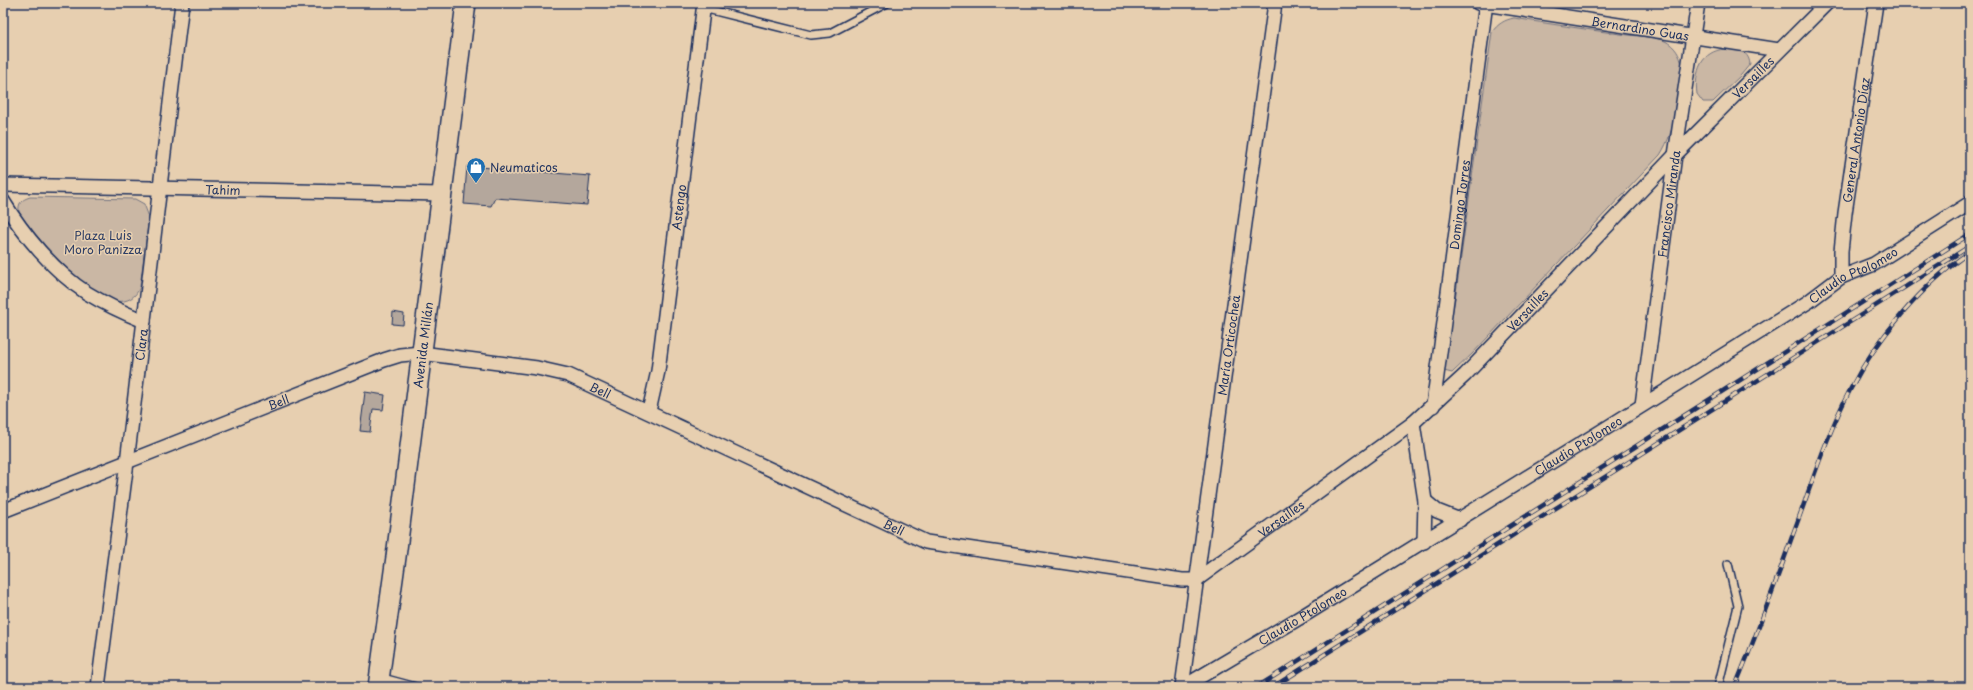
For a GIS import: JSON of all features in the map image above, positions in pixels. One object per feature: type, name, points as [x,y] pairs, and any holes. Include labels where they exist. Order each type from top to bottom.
[{"type":"main road","name":"Avenida Millán","points":[[378,682],[396,556],[466,3]]},
{"type":"street","name":"Clara","points":[[98,687],[127,462],[182,3]]},
{"type":"street","name":"María Orticochea","points":[[1183,687],[1196,580],[1275,3]]},
{"type":"street","name":"Francisco Miranda","points":[[1642,405],[1675,155],[1698,3]]},
{"type":"street","name":"Versailles","points":[[1196,580],[1413,423],[1433,406],[1465,375],[1675,155],[1827,3]]},
{"type":"street","name":"General Antonio Díaz","points":[[1841,277],[1841,250],[1845,213],[1876,3]]},
{"type":"street","name":"Bernardino Guas","points":[[1483,4],[1779,50]]},
{"type":"street","name":"Domingo Torres","points":[[1433,406],[1483,4]]},
{"type":"street","name":"Astengo","points":[[648,411],[658,371],[704,6]]},
{"type":"street","name":"Tahim","points":[[3,185],[442,194]]},
{"type":"street","points":[[3,201],[30,239],[51,262],[74,283],[100,301],[144,322]]},
{"type":"street","name":"Claudio Ptolomeo","points":[[1183,687],[1460,520],[1808,302],[1841,277],[1874,264],[1970,202]]},
{"type":"street","name":"Bell","points":[[3,511],[384,360],[400,355],[422,353],[554,371],[575,378],[926,542],[1182,580],[1196,580]]},
{"type":"street","points":[[1413,423],[1425,501],[1424,542]]},
{"type":"street","points":[[1425,501],[1437,511],[1460,520]]},
{"type":"lane","points":[[704,6],[811,35],[830,33],[887,3]]},
{"type":"lane","points":[[1718,687],[1738,606],[1728,564]]},
{"type":"lane","points":[[378,682],[416,687]]},
{"type":"green space","points":[[1514,18],[1649,37],[1660,39],[1672,45],[1680,58],[1682,65],[1676,112],[1666,145],[1660,155],[1472,354],[1452,373],[1444,371],[1443,365],[1456,293],[1492,32],[1502,23]]},
{"type":"green space","points":[[1725,49],[1741,51],[1747,55],[1750,64],[1741,75],[1713,102],[1703,102],[1697,94],[1696,86],[1698,71],[1705,58],[1710,54]]},
{"type":"green space","name":"Plaza Luis Moro Panizza","points":[[30,197],[135,199],[144,204],[149,217],[140,287],[136,294],[127,300],[116,301],[91,289],[77,277],[36,235],[19,212],[21,202]]},
{"type":"building","points":[[467,166],[590,176],[587,205],[495,198],[491,206],[464,204]]},
{"type":"building","points":[[393,312],[404,314],[403,325],[392,324]]},
{"type":"building","points":[[365,392],[385,395],[383,410],[373,409],[370,432],[360,431]]},
{"type":"railway","points":[[1257,687],[1970,234]]},
{"type":"railway","points":[[1273,687],[1970,246]]},
{"type":"railway","points":[[1735,687],[1826,443],[1841,407],[1860,371],[1887,333],[1918,296],[1952,265],[1970,252]]},
{"type":"place","name":"Neumaticos","points":[[476,184]]}]
